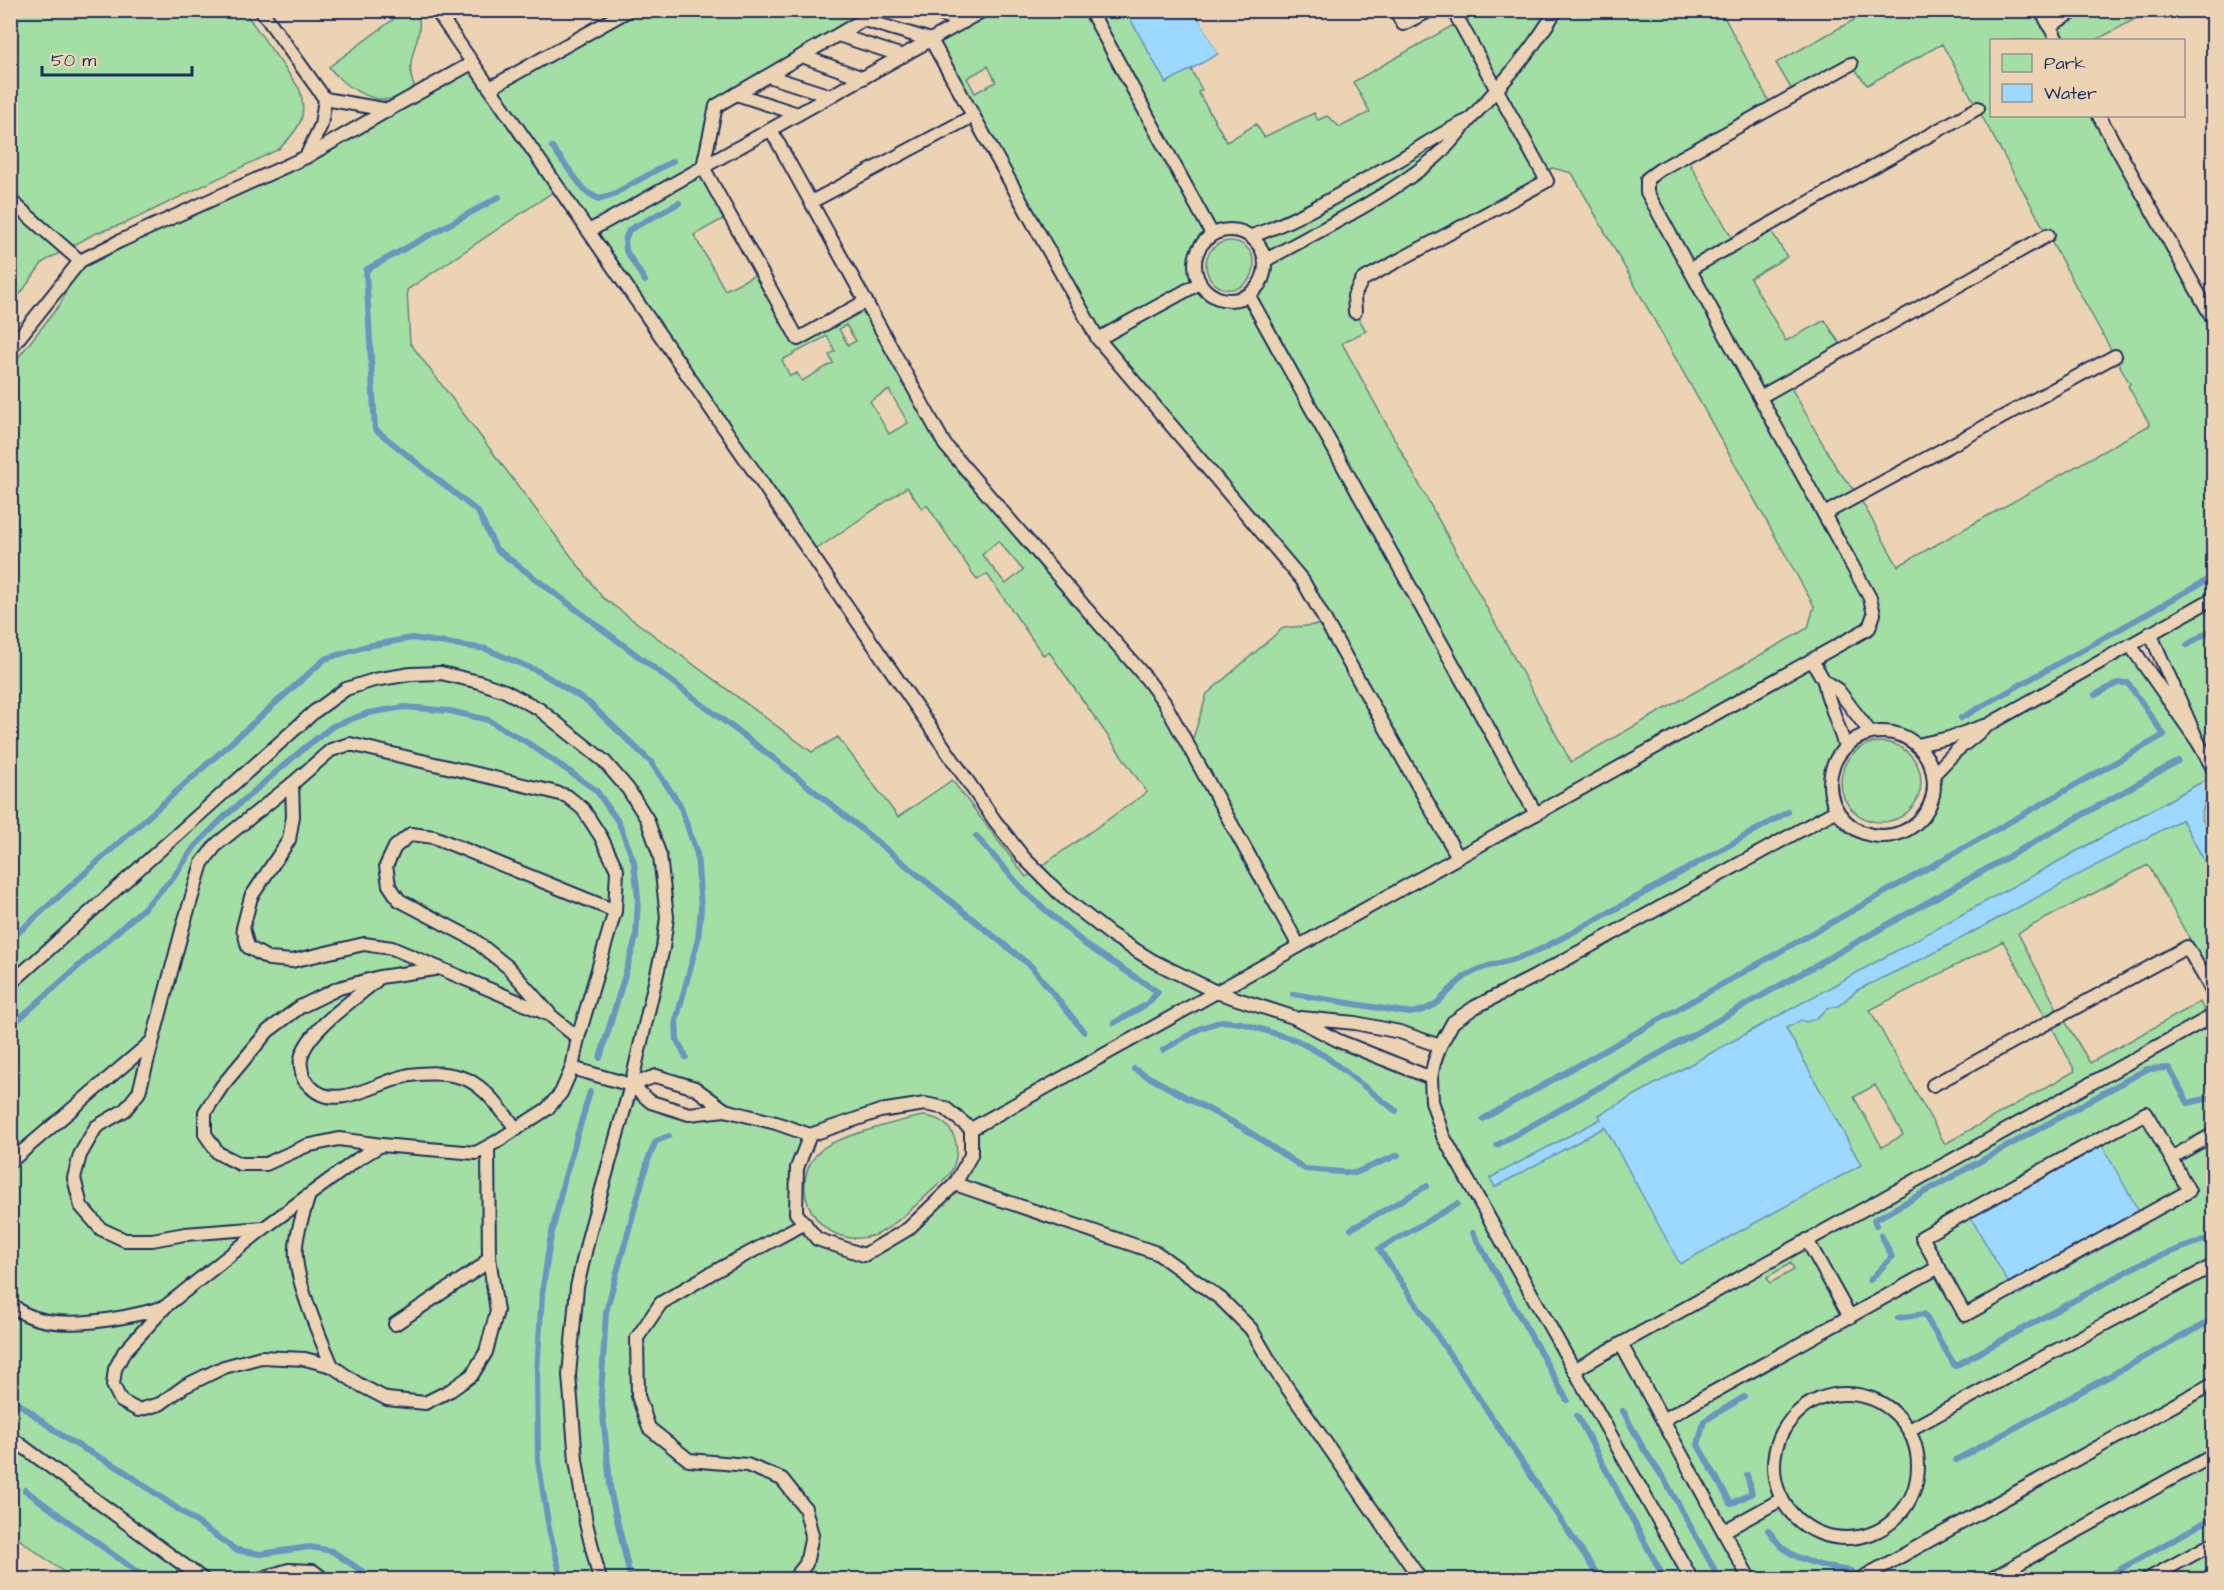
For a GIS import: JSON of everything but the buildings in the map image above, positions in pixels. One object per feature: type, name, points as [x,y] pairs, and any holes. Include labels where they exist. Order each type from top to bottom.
[{"type":"lane","points":[[261,10],[326,99],[388,110]]},
{"type":"lane","points":[[436,10],[995,821],[1024,858],[1063,897],[1110,934],[1153,962],[1216,992],[1293,1017],[1339,1041],[1431,1078]]},
{"type":"lane","points":[[490,88],[629,10]]},
{"type":"lane","points":[[866,301],[798,339],[703,167],[716,106],[880,10]]},
{"type":"lane","points":[[928,10],[964,22]]},
{"type":"lane","points":[[589,231],[984,10]]},
{"type":"lane","points":[[1090,10],[1212,234]]},
{"type":"lane","points":[[1395,10],[1403,24],[1431,10]]},
{"type":"lane","points":[[1355,312],[1354,296],[1362,280],[1547,182],[1453,10]]},
{"type":"lane","points":[[1266,260],[1387,192],[1431,161],[1453,141],[1497,90],[1534,45],[1556,10]]},
{"type":"lane","points":[[2041,10],[2056,39]]},
{"type":"lane","points":[[2049,26],[2077,10]]},
{"type":"lane","points":[[864,20],[931,40],[1098,339],[1303,581],[1458,857]]},
{"type":"lane","points":[[838,35],[903,56]]},
{"type":"lane","points":[[802,56],[863,78]]},
{"type":"lane","points":[[10,349],[80,261],[306,157],[472,63]]},
{"type":"lane","points":[[971,1129],[1869,628],[1874,615],[1870,598],[1647,192],[1647,179],[1659,170],[1851,64]]},
{"type":"lane","points":[[768,76],[831,96]]},
{"type":"lane","points":[[736,94],[798,114]]},
{"type":"lane","points":[[306,157],[321,125],[326,99]]},
{"type":"lane","points":[[1690,269],[1978,108]]},
{"type":"lane","points":[[811,202],[973,116]]},
{"type":"lane","points":[[2100,117],[2214,321]]},
{"type":"lane","points":[[1252,236],[1278,227],[1399,160],[1442,132],[1468,121]]},
{"type":"lane","points":[[771,130],[945,445],[1146,678],[1164,702],[1299,946]]},
{"type":"lane","points":[[10,200],[80,261]]},
{"type":"lane","points":[[1225,229],[1239,230],[1252,236],[1261,247],[1266,260],[1265,274],[1259,286],[1249,296],[1235,300],[1222,299],[1209,293],[1200,283],[1195,270],[1196,256],[1202,244],[1212,234],[1225,229]]},
{"type":"lane","points":[[1760,397],[2048,235]]},
{"type":"lane","points":[[1098,339],[1200,283]]},
{"type":"lane","points":[[1249,296],[1536,814]]},
{"type":"lane","points":[[1824,514],[2115,356]]},
{"type":"lane","points":[[1933,775],[1956,751],[1988,725],[2214,598]]},
{"type":"lane","points":[[2150,633],[2198,742]]},
{"type":"lane","points":[[2130,645],[2198,742],[2214,770]]},
{"type":"lane","points":[[1812,660],[1824,681],[1845,746]]},
{"type":"lane","points":[[10,984],[314,712],[346,688],[374,680],[411,674],[441,673],[497,688],[539,709],[604,761],[628,789],[646,819],[660,856],[667,917],[663,948],[631,1085],[589,1235],[577,1287],[569,1375],[576,1460],[586,1523],[600,1580]]},
{"type":"lane","points":[[1824,681],[1838,690],[1870,732]]},
{"type":"lane","points":[[1917,745],[1949,738],[1988,725]]},
{"type":"lane","points":[[1870,732],[1889,732],[1907,737],[1917,745],[1931,765],[1935,783],[1932,801],[1922,818],[1908,830],[1890,836],[1871,835],[1854,828],[1837,810],[1832,799],[1829,780],[1834,762],[1845,746],[1870,732]]},
{"type":"lane","points":[[264,1228],[185,1234],[152,1240],[125,1240],[101,1229],[81,1206],[74,1178],[80,1155],[96,1128],[125,1110],[139,1092],[202,864],[217,844],[331,750],[350,744],[567,796],[583,808],[601,837],[617,870],[615,911],[578,1038],[572,1068],[561,1093],[547,1109],[476,1153],[339,1139],[306,1146],[266,1164],[240,1164],[218,1153],[205,1134],[205,1112],[222,1086],[268,1031],[300,1007],[339,988],[380,977],[437,968]]},
{"type":"lane","points":[[292,784],[293,816],[289,840],[251,897],[243,928],[248,947],[269,959],[292,961],[364,944],[392,948],[550,1015]]},
{"type":"lane","points":[[1692,1580],[1443,1136],[1432,1101],[1431,1078],[1440,1046],[1453,1022],[1475,1007],[1534,977],[1837,810]]},
{"type":"lane","points":[[578,1038],[550,1015],[508,967],[473,939],[399,900],[389,885],[386,866],[395,847],[411,834],[434,837],[615,911]]},
{"type":"lane","points":[[1933,1085],[2187,947],[2214,994]]},
{"type":"lane","points":[[380,977],[337,1012],[312,1038],[301,1058],[302,1078],[315,1092],[330,1098],[349,1096],[408,1076],[436,1072],[462,1077],[484,1092],[517,1129]]},
{"type":"lane","points":[[1574,1370],[2214,1014]]},
{"type":"lane","points":[[1293,1017],[1356,1023],[1400,1032],[1440,1046]]},
{"type":"lane","points":[[10,1162],[152,1042]]},
{"type":"lane","points":[[572,1068],[631,1085],[651,1102],[689,1114],[725,1110],[776,1123],[810,1135],[880,1111],[925,1104],[945,1108],[971,1129],[972,1155],[955,1184],[908,1229],[864,1255],[817,1239],[796,1213],[797,1168],[810,1135]]},
{"type":"lane","points":[[631,1085],[656,1076],[695,1088],[725,1110]]},
{"type":"lane","points":[[2146,1113],[2171,1158],[2189,1191],[1965,1315],[1922,1238],[2146,1113]]},
{"type":"lane","points":[[2171,1158],[2214,1134]]},
{"type":"lane","points":[[381,1145],[358,1159],[308,1198],[264,1228],[166,1306],[124,1352],[115,1369],[113,1385],[121,1401],[138,1410],[160,1404],[185,1386],[224,1367],[261,1358],[305,1359],[332,1366],[358,1384],[387,1399],[425,1403],[472,1376],[486,1352],[497,1311],[489,1257],[488,1147]]},
{"type":"lane","points":[[955,1184],[1157,1253],[1221,1299],[1251,1329],[1275,1370],[1421,1580]]},
{"type":"lane","points":[[308,1198],[300,1226],[296,1256],[303,1288],[332,1366]]},
{"type":"lane","points":[[793,1580],[806,1564],[812,1535],[805,1508],[782,1479],[747,1465],[689,1460],[649,1428],[638,1396],[637,1338],[661,1303],[805,1223]]},
{"type":"lane","points":[[1807,1240],[1850,1317]]},
{"type":"lane","points":[[395,1324],[482,1266],[489,1257]]},
{"type":"lane","points":[[1909,1430],[2214,1265]]},
{"type":"lane","points":[[1663,1420],[1939,1267]]},
{"type":"lane","points":[[10,1303],[35,1317],[55,1321],[90,1322],[131,1317],[166,1306]]},
{"type":"lane","points":[[1621,1344],[1750,1580]]},
{"type":"lane","points":[[1858,1580],[2214,1383]]},
{"type":"lane","points":[[1839,1394],[1868,1396],[1894,1412],[1909,1430],[1918,1452],[1917,1484],[1902,1512],[1877,1532],[1862,1537],[1847,1538],[1819,1533],[1795,1517],[1782,1499],[1775,1480],[1773,1465],[1775,1450],[1788,1423],[1810,1403],[1839,1394]]},
{"type":"lane","points":[[10,1437],[204,1580]]},
{"type":"lane","points":[[1989,1580],[2214,1455]]},
{"type":"lane","points":[[1724,1531],[1782,1499]]},
{"type":"lane","points":[[2146,1580],[2214,1543]]},
{"type":"lane","points":[[256,1580],[289,1570],[313,1570],[325,1580]]},
{"type":"green space","points":[[11,11],[244,11],[299,88],[303,107],[300,122],[297,129],[279,149],[128,222],[94,234],[43,262],[11,307]]},
{"type":"green space","points":[[416,11],[419,29],[411,66],[411,77],[415,88],[392,99],[374,98],[349,86],[329,67],[402,13]]},
{"type":"green space","points":[[629,11],[880,11],[716,106],[703,167],[730,215],[694,235],[725,290],[761,272],[798,338],[866,301],[945,445],[1146,678],[1190,748],[1207,694],[1283,628],[1326,624],[1303,581],[1098,339],[931,40],[963,22],[928,11],[1126,11],[1166,83],[1190,68],[1202,90],[1198,92],[1227,142],[1256,124],[1264,137],[1314,113],[1318,120],[1327,116],[1340,127],[1370,112],[1353,82],[1459,22],[1453,11],[1721,11],[1772,107],[1685,155],[1735,243],[1768,225],[1787,257],[1750,278],[1786,341],[1825,320],[1844,350],[1788,382],[1837,469],[1858,495],[1898,566],[2150,425],[2128,386],[2130,384],[1942,44],[1867,85],[1851,64],[1795,95],[1776,63],[1870,11],[2150,11],[2098,39],[1990,39],[1990,117],[2100,117],[2213,321],[2213,786],[2200,783],[1599,1115],[1601,1119],[1490,1178],[1495,1187],[1605,1127],[1681,1263],[1861,1165],[1786,1028],[1801,1019],[1815,1019],[1828,1008],[1838,1006],[1857,990],[1930,955],[2182,819],[2213,877],[2213,981],[2148,865],[2018,933],[2057,1009],[2045,1016],[2003,941],[1870,1010],[1945,1144],[2075,1071],[2052,1027],[2065,1021],[2090,1063],[2200,1002],[2205,1012],[2201,1022],[2213,1021],[2213,1579],[73,1579],[11,1533],[10,368],[61,303],[80,261],[306,157],[472,63],[490,88]],"holes":[[[988,66],[996,82],[975,93],[967,78]],[[1552,168],[1572,173],[1814,606],[1808,628],[1571,762],[1342,343],[1366,331],[1355,312],[1362,280],[1547,181],[1543,173]],[[559,188],[811,553],[907,487],[922,509],[927,505],[977,580],[987,574],[1043,655],[1049,652],[1147,792],[1026,877],[952,780],[898,817],[838,737],[812,752],[602,597],[410,343],[407,290]],[[1225,229],[1249,235],[1262,247],[1266,263],[1262,279],[1252,293],[1238,301],[1221,300],[1203,287],[1196,274],[1196,259],[1201,245],[1212,234]],[[846,325],[856,341],[848,345],[839,329]],[[827,336],[835,351],[829,355],[833,363],[802,381],[797,373],[790,376],[782,360]],[[889,390],[908,423],[889,434],[870,401]],[[998,541],[1023,570],[1006,584],[982,555]],[[2151,633],[2196,738],[2131,644]],[[1825,681],[1870,732],[1895,734],[1917,745],[1986,726],[1933,775],[1933,793],[1927,810],[1912,827],[1895,835],[1876,835],[1858,829],[1843,818],[1832,802],[1829,783],[1834,762],[1845,746]],[[1295,1017],[1400,1032],[1440,1046],[1431,1078]],[[656,1076],[724,1109],[689,1114],[632,1086]],[[1875,1085],[1903,1135],[1882,1147],[1854,1097]],[[925,1104],[971,1129],[971,1155],[955,1184],[908,1229],[864,1255],[817,1239],[796,1213],[797,1168],[810,1135]],[[1791,1263],[1794,1270],[1770,1283],[1767,1277]]]},
{"type":"green space","points":[[1230,241],[1247,248],[1254,265],[1247,282],[1230,289],[1213,282],[1206,265],[1213,248]]},
{"type":"green space","points":[[1873,742],[1889,742],[1910,753],[1921,774],[1921,790],[1910,811],[1889,822],[1873,822],[1859,816],[1847,804],[1841,790],[1841,774],[1847,760],[1859,748]]},
{"type":"green space","points":[[2211,798],[2213,840],[2201,817],[2205,801]]},
{"type":"green space","points":[[923,1116],[943,1123],[954,1136],[956,1154],[950,1174],[902,1217],[875,1235],[855,1238],[837,1234],[823,1225],[812,1212],[806,1197],[805,1180],[810,1164],[822,1149],[855,1134]]},
{"type":"water","points":[[1126,11],[1195,11],[1218,54],[1166,83]]},
{"type":"water","points":[[2213,776],[2213,797],[2205,801],[2201,817],[2213,840],[2213,877],[2182,819],[1930,955],[1857,990],[1838,1006],[1828,1008],[1815,1019],[1806,1022],[1801,1020],[1786,1028],[1861,1165],[1680,1264],[1605,1127],[1495,1187],[1490,1178],[1601,1119],[1599,1115]]},
{"type":"water","points":[[2095,1133],[2146,1224],[2016,1296],[1964,1206]]},
{"type":"pier","points":[[1198,10],[1221,53],[1218,54],[1195,11]]},
{"type":"pier","points":[[2213,776],[2213,797],[2209,799],[2201,783]]},
{"type":"waterway","points":[[552,147],[586,192],[599,199],[610,196],[673,161]]},
{"type":"waterway","points":[[499,197],[366,270],[375,429],[478,512],[496,549],[772,757],[1032,967],[1084,1032]]},
{"type":"waterway","points":[[645,281],[626,251],[625,240],[629,230],[679,203]]},
{"type":"waterway","points":[[1961,718],[2207,580]]},
{"type":"waterway","points":[[2187,645],[2214,628]]},
{"type":"waterway","points":[[10,940],[325,659],[367,646],[412,638],[486,649],[540,672],[589,703],[651,762],[680,805],[697,854],[701,909],[698,939],[676,1021],[677,1040],[686,1057]]},
{"type":"waterway","points":[[1483,1119],[2164,735],[2128,683],[2118,683],[2095,695]]},
{"type":"waterway","points":[[10,1027],[144,908],[173,878],[195,846],[224,817],[303,749],[333,726],[368,713],[405,707],[450,711],[488,720],[528,743],[596,790],[619,823],[634,862],[638,898],[636,938],[600,1058]]},
{"type":"waterway","points":[[1497,1145],[2178,761]]},
{"type":"waterway","points":[[1293,994],[1410,1013],[1421,1011],[1436,1004],[1458,982],[1475,971],[1539,950],[1633,900],[1788,812]]},
{"type":"waterway","points":[[976,836],[1026,893],[1086,945],[1158,992],[1147,1004],[1114,1023]]},
{"type":"waterway","points":[[1163,1050],[1201,1028],[1222,1021],[1241,1023],[1296,1040],[1325,1056],[1396,1111]]},
{"type":"waterway","points":[[2212,1044],[2214,1048]]},
{"type":"waterway","points":[[1876,1225],[1874,1220],[2147,1069],[2169,1068],[2188,1103],[2214,1097]]},
{"type":"waterway","points":[[1134,1069],[1245,1129],[1305,1169],[1355,1173],[1398,1155]]},
{"type":"waterway","points":[[562,1580],[549,1529],[538,1460],[537,1372],[542,1294],[550,1241],[564,1180],[590,1092]]},
{"type":"waterway","points":[[631,1580],[611,1494],[601,1395],[606,1312],[648,1160],[656,1141],[669,1136]]},
{"type":"waterway","points":[[1351,1229],[1427,1186]]},
{"type":"waterway","points":[[1457,1204],[1379,1249],[1601,1580]]},
{"type":"waterway","points":[[1473,1233],[1567,1400]]},
{"type":"waterway","points":[[1870,1280],[1892,1257],[1881,1235]]},
{"type":"waterway","points":[[1898,1318],[1924,1314],[1955,1366],[2142,1263],[2214,1236]]},
{"type":"waterway","points":[[1956,1460],[2214,1319]]},
{"type":"waterway","points":[[10,1397],[68,1440],[121,1469],[236,1550],[260,1554],[310,1547],[332,1551],[375,1580]]},
{"type":"waterway","points":[[1744,1397],[1704,1421],[1698,1445],[1731,1504],[1752,1493],[1747,1475]]},
{"type":"waterway","points":[[1623,1411],[1643,1448],[1666,1482],[1720,1580]]},
{"type":"waterway","points":[[1577,1416],[1665,1580]]},
{"type":"waterway","points":[[25,1490],[148,1580]]},
{"type":"waterway","points":[[2101,1580],[2214,1517]]},
{"type":"waterway","points":[[1768,1530],[1786,1551],[1794,1555],[1823,1566],[1851,1571]]}]
